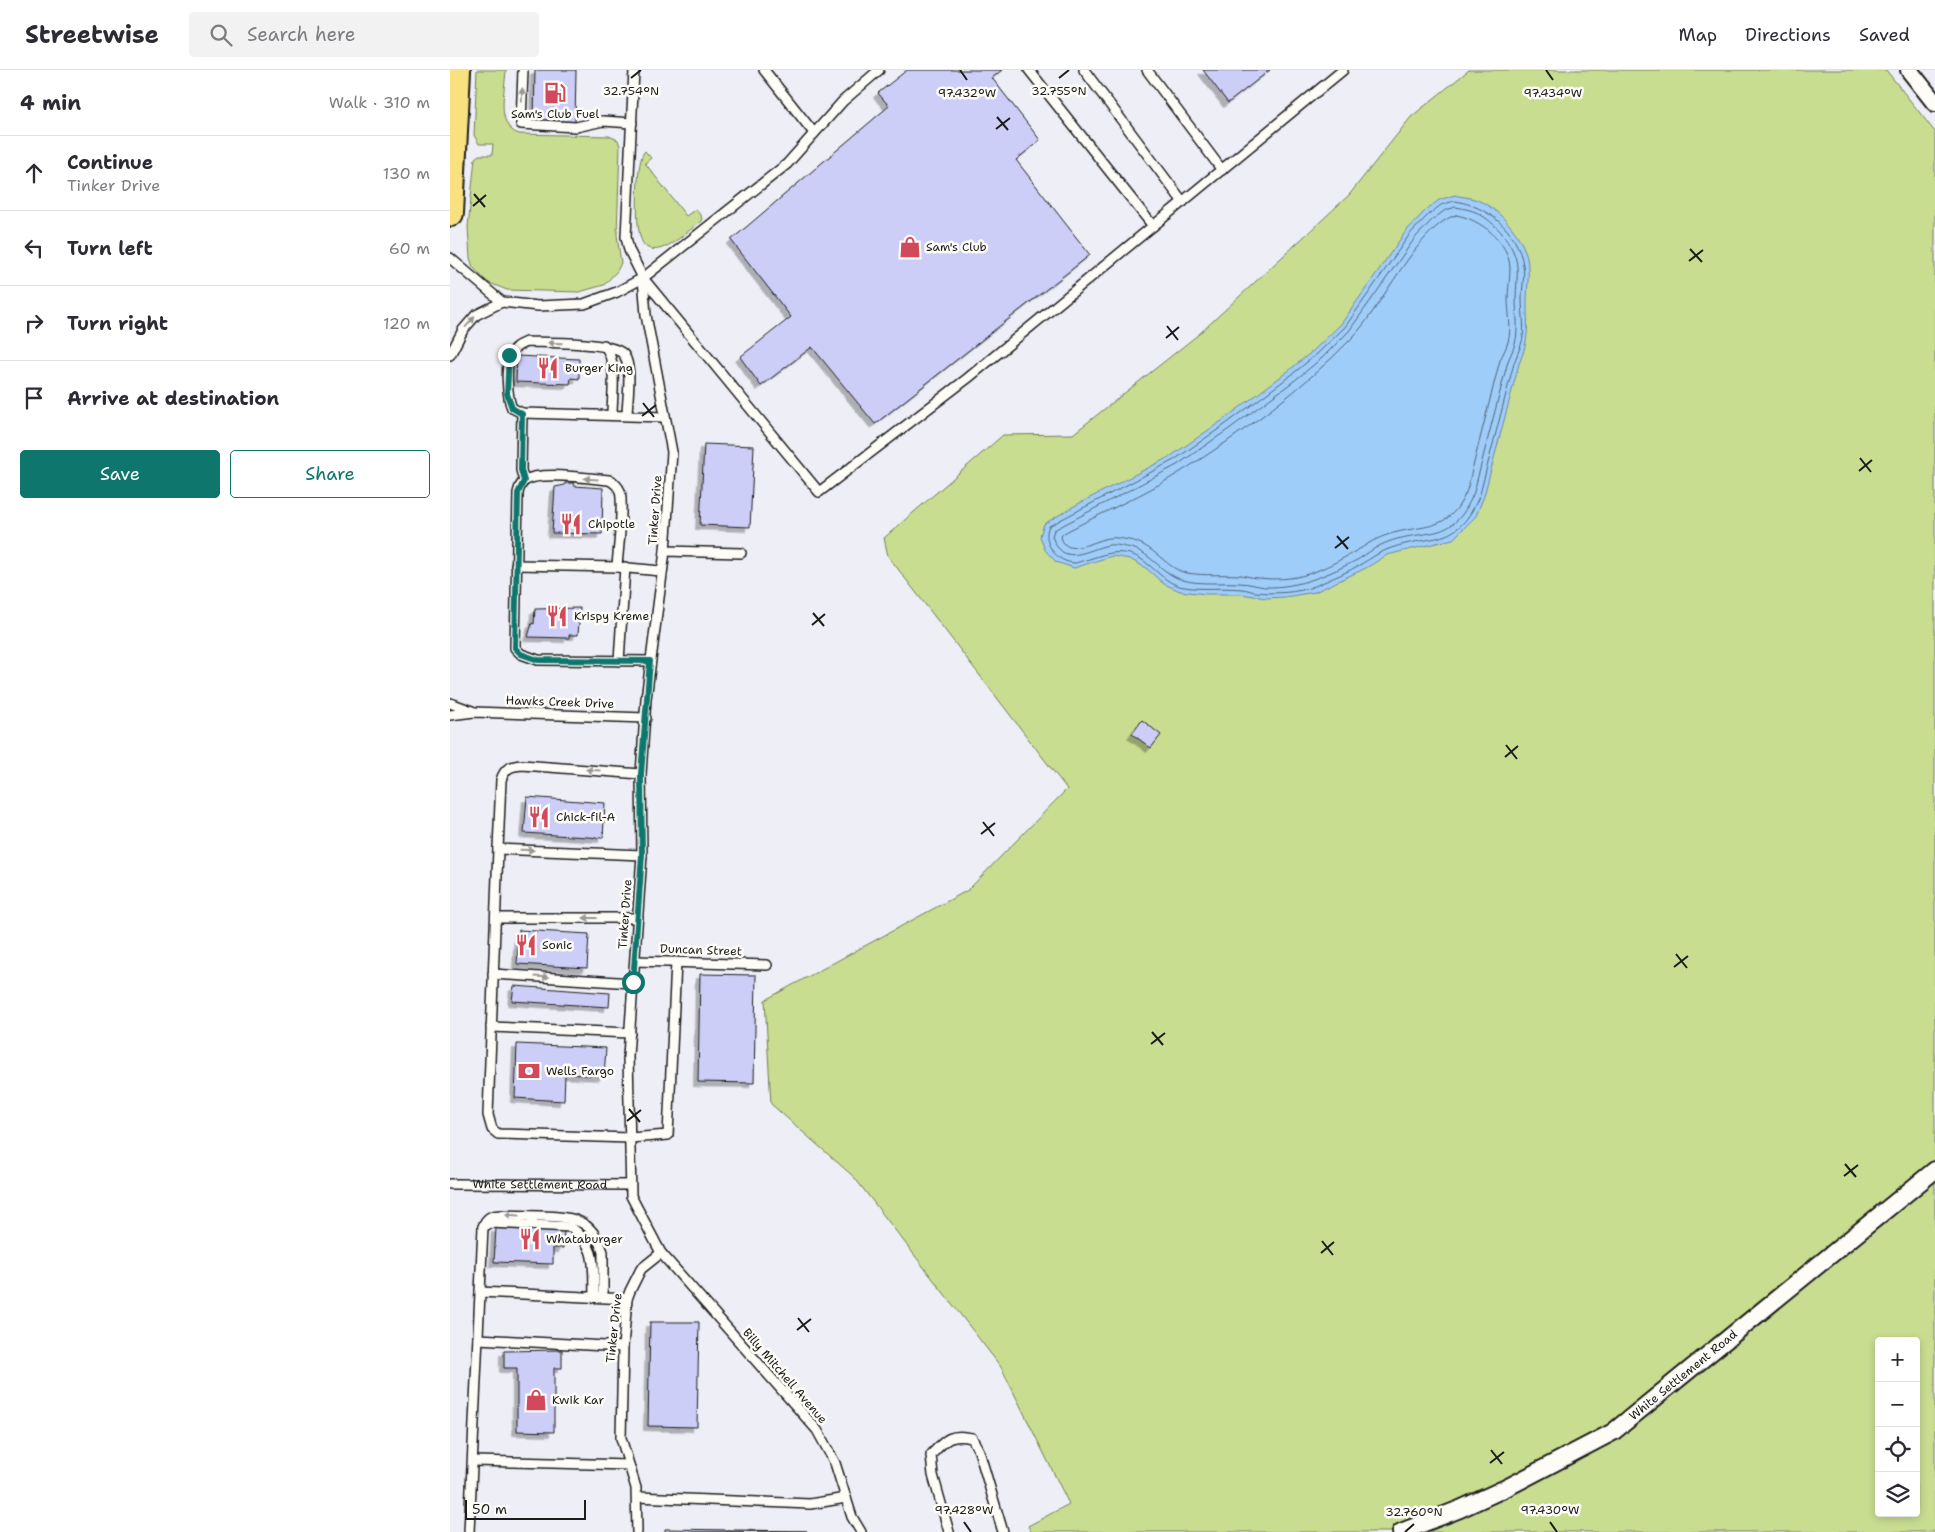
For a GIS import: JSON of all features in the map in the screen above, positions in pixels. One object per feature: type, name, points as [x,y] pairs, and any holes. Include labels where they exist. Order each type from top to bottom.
[{"type":"main road","points":[[450,213],[457,70]]},
{"type":"street","points":[[1909,70],[1935,103]]},
{"type":"street","name":"White Settlement Road","points":[[1401,1532],[1460,1509],[1508,1487],[1613,1432],[1935,1170]]},
{"type":"lane","points":[[523,70],[521,124],[576,126],[603,121],[632,123]]},
{"type":"lane","points":[[634,70],[626,237],[630,250],[643,278],[819,492],[968,378],[1343,70]]},
{"type":"lane","points":[[764,70],[814,134]]},
{"type":"lane","points":[[450,355],[463,330],[476,315],[502,302],[538,306],[584,304],[617,292],[643,278],[787,164],[843,102],[879,70]]},
{"type":"lane","points":[[1084,70],[1183,202]]},
{"type":"lane","points":[[1146,70],[1222,170]]},
{"type":"lane","points":[[1031,71],[1153,226]]},
{"type":"lane","points":[[450,258],[502,302]]},
{"type":"lane","name":"Tinker Drive","points":[[637,1532],[636,1488],[621,1438],[623,1347],[627,1299],[640,1269],[661,1253],[631,1196],[630,1033],[642,855],[641,774],[650,661],[665,551],[672,452],[646,315],[643,278]]},
{"type":"lane","points":[[626,416],[628,368],[624,355],[617,349],[604,345],[526,342],[516,346],[509,355],[507,394],[512,408],[522,414],[612,416],[626,416],[665,416]]},
{"type":"lane","points":[[604,345],[608,349],[613,364],[612,416]]},
{"type":"lane","points":[[522,414],[521,470],[528,479]]},
{"type":"lane","points":[[619,661],[620,490],[609,480],[553,476],[528,479],[518,493],[515,648],[521,654],[538,660],[619,661],[650,661]]},
{"type":"lane","points":[[665,551],[742,553]]},
{"type":"lane","points":[[516,565],[621,567],[661,571]]},
{"type":"lane","name":"Hawks Creek Drive","points":[[450,703],[474,712]]},
{"type":"lane","name":"Hawks Creek Drive","points":[[450,715],[474,712],[646,718]]},
{"type":"lane","points":[[641,774],[522,765],[512,766],[504,771],[501,780],[488,1115],[492,1129],[498,1134],[630,1138],[668,1135],[676,962]]},
{"type":"lane","points":[[498,849],[642,855]]},
{"type":"lane","points":[[496,918],[638,918]]},
{"type":"lane","name":"Duncan Street","points":[[635,960],[768,965]]},
{"type":"lane","points":[[493,974],[633,982]]},
{"type":"lane","points":[[492,1026],[630,1033]]},
{"type":"lane","name":"White Settlement Road","points":[[450,1184],[630,1185]]},
{"type":"lane","points":[[469,1532],[483,1227],[490,1223],[571,1227],[587,1242],[593,1254],[598,1297]]},
{"type":"lane","name":"Billy Mitchell Avenue","points":[[661,1253],[817,1430],[835,1463],[852,1517],[861,1532]]},
{"type":"lane","points":[[480,1292],[627,1299]]},
{"type":"lane","points":[[478,1339],[623,1347]]},
{"type":"lane","points":[[949,1532],[932,1475],[931,1455],[946,1439],[960,1435],[972,1438],[979,1451],[1003,1532]]},
{"type":"lane","points":[[473,1461],[629,1465]]},
{"type":"lane","points":[[637,1497],[810,1504],[846,1498]]},
{"type":"green space","points":[[477,70],[506,70],[503,97],[504,116],[512,130],[519,134],[609,136],[618,140],[620,146],[617,235],[621,263],[617,271],[604,285],[579,292],[507,290],[487,282],[473,267],[470,258],[468,227],[475,158],[479,155],[492,155],[493,144],[479,144],[474,135]]},
{"type":"green space","points":[[1469,70],[1886,70],[1935,132],[1935,1532],[1031,1532],[1028,1526],[1069,1504],[1001,1367],[854,1177],[771,1104],[765,1000],[968,890],[1067,789],[888,556],[884,538],[1003,435],[1073,434],[1199,334],[1349,195],[1411,117]]},
{"type":"green space","points":[[645,151],[651,158],[645,163],[686,216],[696,209],[702,218],[701,221],[676,241],[654,250],[646,247],[643,243],[638,224],[638,176],[642,156]]},
{"type":"water","points":[[1455,195],[1472,198],[1502,216],[1523,246],[1527,257],[1528,275],[1526,340],[1484,496],[1476,516],[1453,539],[1387,555],[1366,568],[1315,592],[1266,598],[1241,594],[1206,594],[1180,591],[1164,584],[1146,568],[1130,559],[1112,556],[1074,568],[1056,562],[1045,550],[1040,536],[1044,524],[1076,505],[1171,456],[1223,420],[1314,350],[1341,324],[1406,231],[1425,211],[1439,200]]},
{"type":"building","name":"Sam's Club Fuel","points":[[535,70],[576,70],[575,123],[534,122]]},
{"type":"building","name":"Sam's Club","points":[[907,70],[1002,70],[992,78],[1040,140],[1016,160],[1090,255],[875,424],[812,347],[761,386],[740,357],[791,317],[731,240],[889,106],[878,93]]},
{"type":"building","points":[[1203,70],[1270,70],[1228,103]]},
{"type":"building","name":"Burger King","points":[[517,356],[579,359],[579,379],[571,378],[570,384],[516,382]]},
{"type":"building","points":[[704,444],[754,446],[750,527],[700,525]]},
{"type":"building","points":[[565,483],[573,483],[574,486],[603,488],[602,534],[552,533],[555,487],[565,485]]},
{"type":"building","name":"Krispy Kreme","points":[[580,608],[578,635],[569,635],[569,638],[528,637],[532,623],[534,624],[535,609]]},
{"type":"building","points":[[1142,720],[1161,735],[1151,748],[1132,734]]},
{"type":"building","points":[[527,797],[605,803],[603,838],[524,833]]},
{"type":"building","points":[[519,930],[589,934],[587,968],[517,964]]},
{"type":"building","points":[[700,974],[756,975],[754,1083],[698,1082]]},
{"type":"building","points":[[514,986],[610,993],[609,1007],[512,1001]]},
{"type":"building","points":[[517,1044],[606,1048],[604,1076],[565,1074],[564,1101],[515,1098]]},
{"type":"building","name":"Whataburger","points":[[496,1228],[564,1230],[563,1248],[553,1248],[553,1264],[494,1262]]},
{"type":"building","points":[[650,1322],[699,1322],[697,1427],[648,1426]]},
{"type":"building","name":"Kwik Kar","points":[[562,1350],[562,1368],[554,1368],[554,1432],[517,1431],[517,1368],[504,1368],[504,1351]]},
{"type":"building","points":[[665,1529],[807,1531],[665,1532]]},
{"type":"place","name":"Sam's Club Fuel","points":[[555,93]]},
{"type":"place","name":"Sam's Club","points":[[910,247]]},
{"type":"place","name":"Burger King","points":[[548,368]]},
{"type":"place","name":"Chipotle","points":[[571,524]]},
{"type":"place","name":"Krispy Kreme","points":[[557,616]]},
{"type":"place","name":"Chick-fil-A","points":[[539,817]]},
{"type":"place","name":"Sonic","points":[[526,945]]},
{"type":"place","name":"Wells Fargo","points":[[529,1071]]},
{"type":"place","name":"Whataburger","points":[[530,1239]]},
{"type":"place","name":"Kwik Kar","points":[[536,1400]]},
{"type":"route","points":[[509,355],[507,394],[512,408],[522,414],[521,470],[524,481],[518,493],[515,648],[521,654],[538,660],[650,661],[641,774],[642,855],[633,982]]}]
